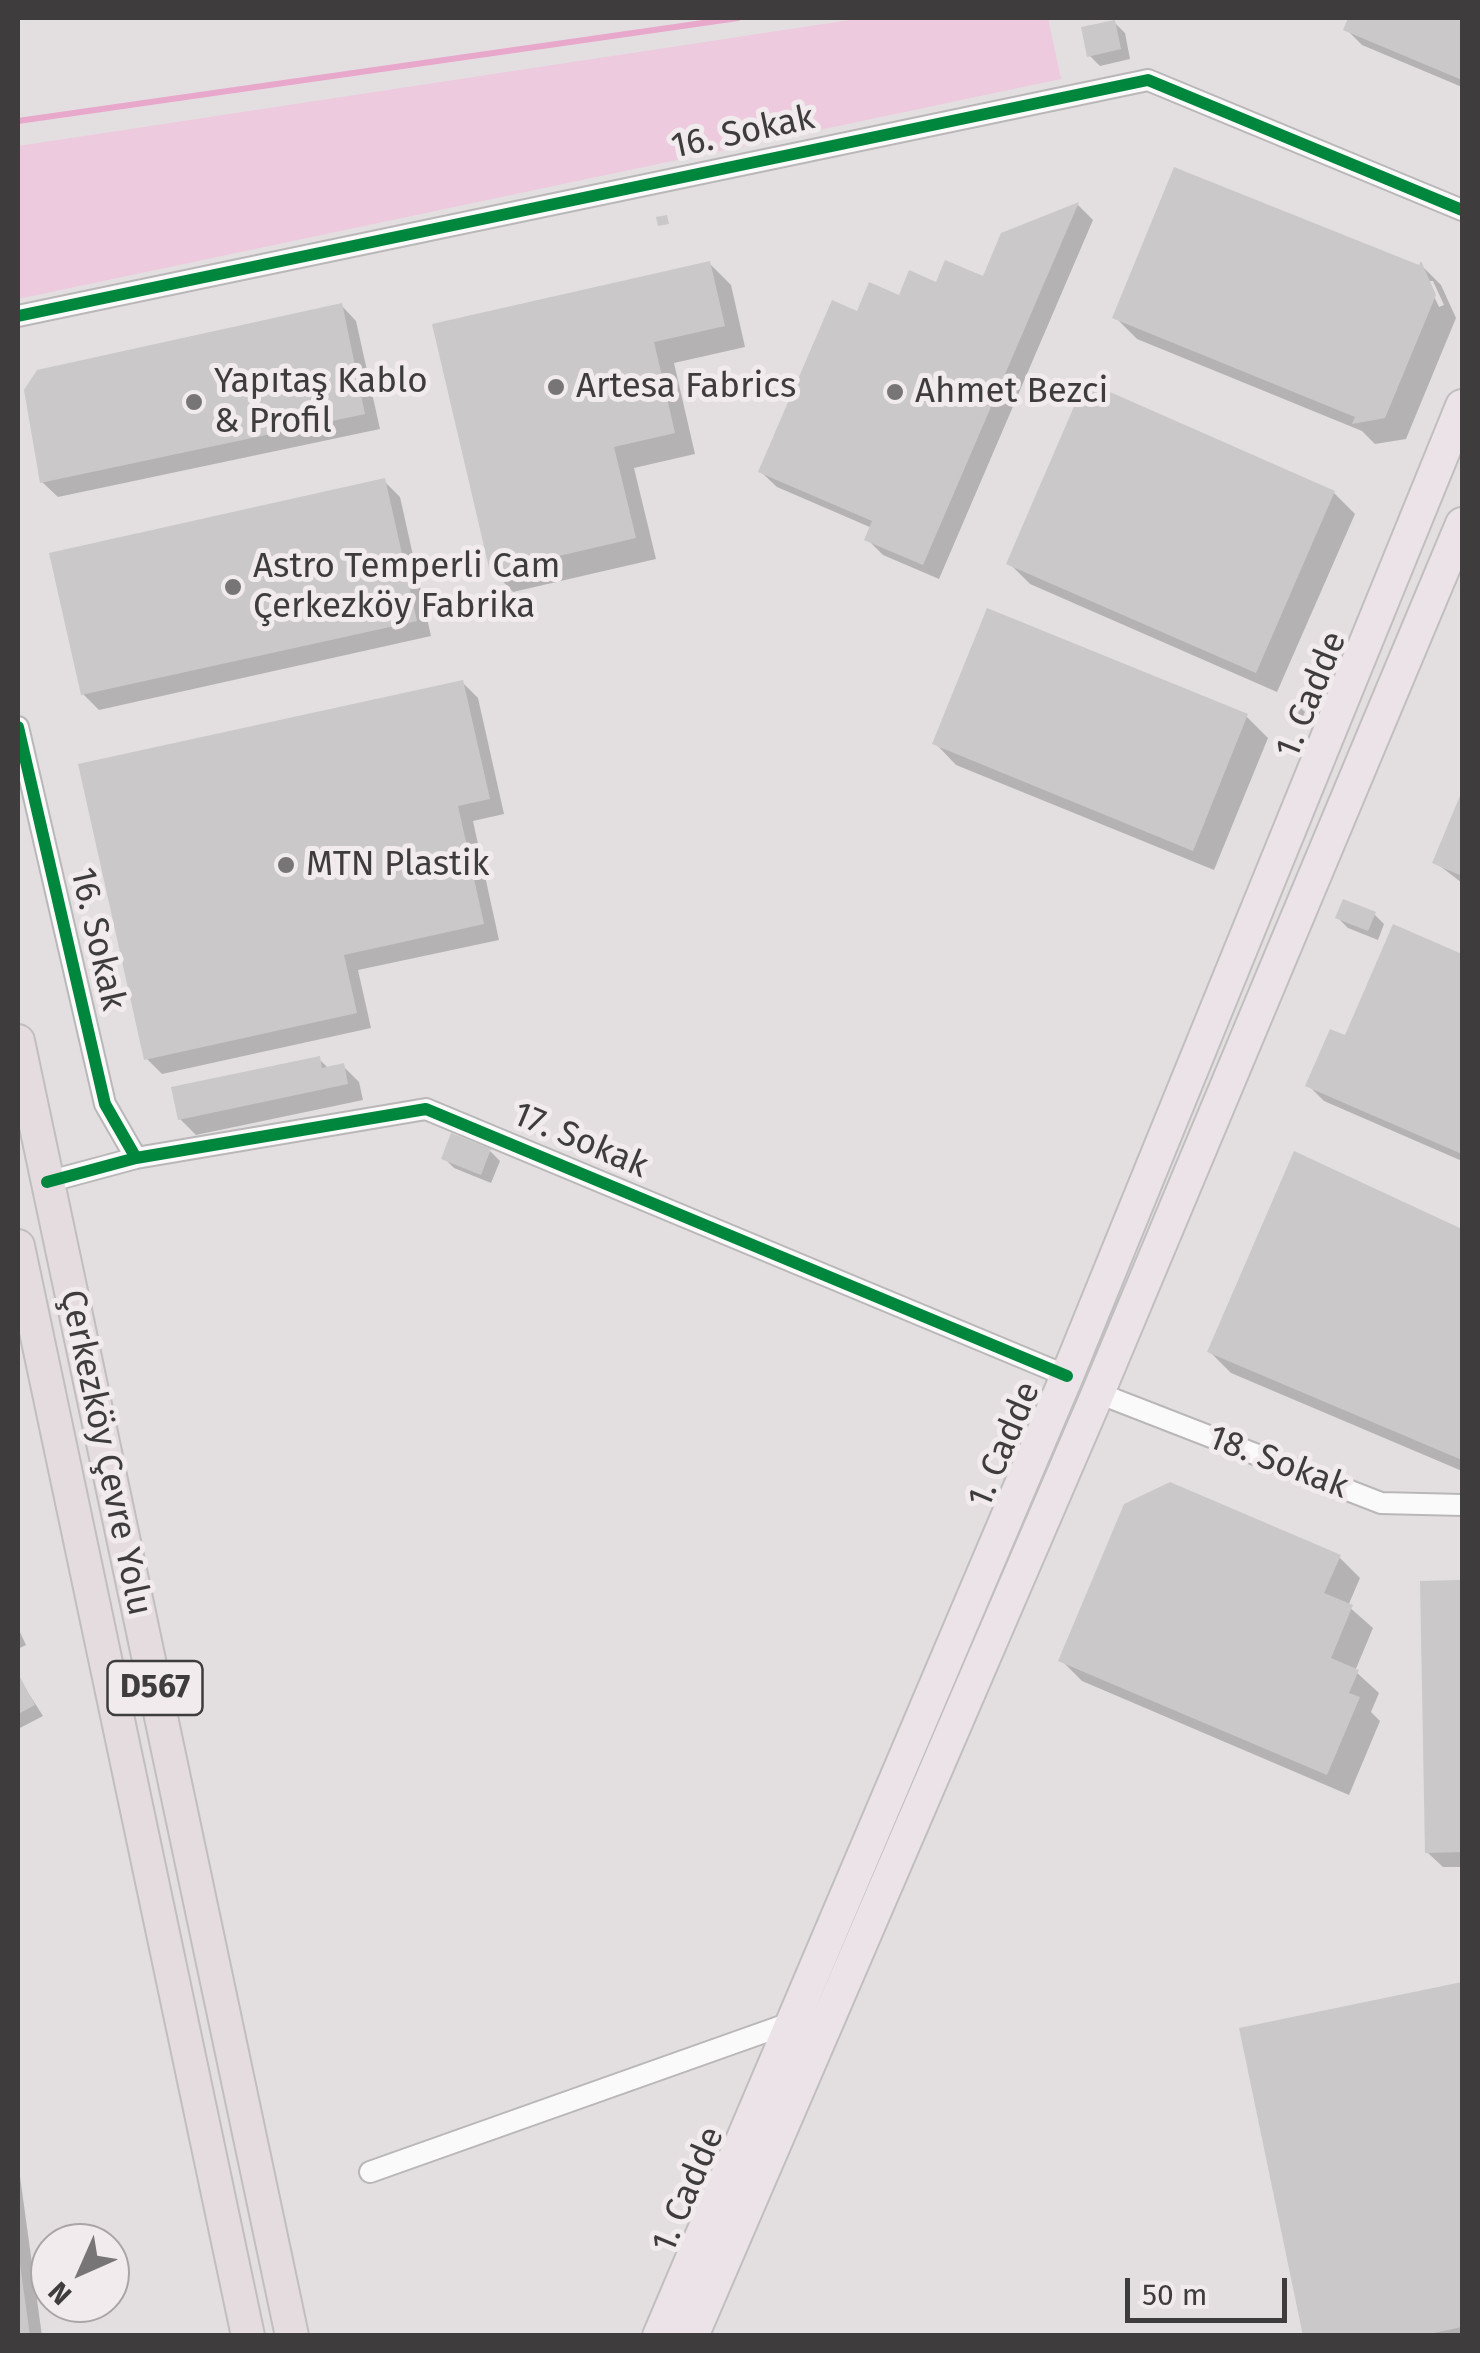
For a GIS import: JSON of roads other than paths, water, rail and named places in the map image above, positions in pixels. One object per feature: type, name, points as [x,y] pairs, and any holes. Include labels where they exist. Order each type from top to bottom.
[{"type":"highway","name":"Çerkezköy Çevre Yolu","points":[[18,1041],[292,2336]]},
{"type":"highway","name":"D567","points":[[18,1246],[248,2336]]},
{"type":"main road","name":"1. Cadde","points":[[660,2336],[1067,1376],[1462,406]]},
{"type":"main road","name":"1. Cadde","points":[[692,2336],[1098,1393],[1462,524]]},
{"type":"street","name":"16. Sokak","points":[[18,316],[1148,80],[1462,210]]},
{"type":"street","name":"16. Sokak","points":[[18,727],[105,1104],[136,1158]]},
{"type":"street","name":"17. Sokak","points":[[48,1182],[136,1158],[426,1109],[1067,1376]]},
{"type":"street","name":"18. Sokak","points":[[1098,1393],[1381,1503],[1462,1505]]},
{"type":"street","points":[[370,2172],[793,2022]]},
{"type":"waterway","points":[[18,121],[738,18]]},
{"type":"place","name":"Artesa Fabrics","points":[[556,387]]},
{"type":"place","name":"Ahmet Bezci","points":[[895,392]]},
{"type":"place","name":"Yapıtaş Kablo & Profil","points":[[194,402]]},
{"type":"place","name":"Astro Temperli Cam Çerkezköy Fabrika","points":[[233,587]]},
{"type":"place","name":"MTN Plastik","points":[[286,865]]}]
